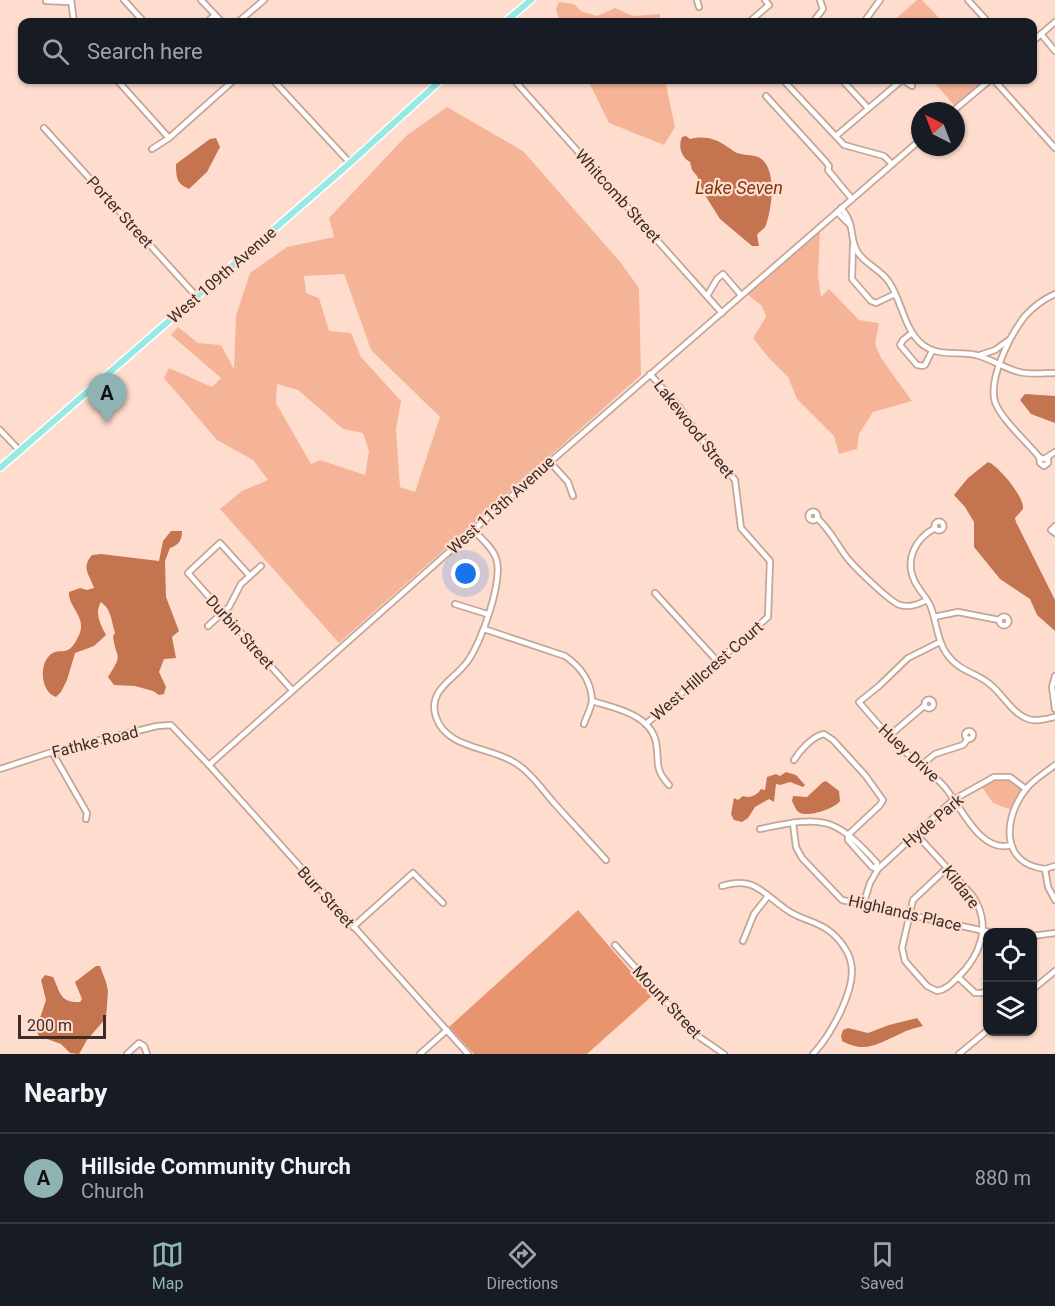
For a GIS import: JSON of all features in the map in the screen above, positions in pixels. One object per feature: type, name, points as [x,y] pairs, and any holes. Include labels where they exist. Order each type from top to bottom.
[{"type":"main road","points":[[510,18],[531,0]]},
{"type":"main road","name":"West 109th Avenue","points":[[0,468],[350,163],[437,84]]},
{"type":"street","points":[[124,0],[140,18]]},
{"type":"street","points":[[201,0],[218,18]]},
{"type":"street","points":[[243,18],[264,0]]},
{"type":"street","points":[[697,0],[699,7]]},
{"type":"street","points":[[754,18],[769,5],[765,0]]},
{"type":"street","points":[[816,18],[823,9],[820,0]]},
{"type":"street","points":[[867,18],[880,0]]},
{"type":"street","points":[[968,0],[984,18]]},
{"type":"street","points":[[46,1],[71,1],[73,18]]},
{"type":"street","points":[[212,18],[215,15]]},
{"type":"street","points":[[1037,38],[1055,22]]},
{"type":"street","points":[[1041,34],[1055,51]]},
{"type":"street","points":[[121,84],[168,138]]},
{"type":"street","points":[[152,149],[168,138],[229,84]]},
{"type":"street","points":[[277,84],[350,163]]},
{"type":"street","name":"Whitcomb Street","points":[[518,84],[722,312]]},
{"type":"street","points":[[787,84],[844,145],[885,156],[892,164]]},
{"type":"street","points":[[846,84],[868,108]]},
{"type":"street","points":[[836,136],[897,84]]},
{"type":"street","points":[[964,102],[987,84]]},
{"type":"street","points":[[996,84],[1055,148]]},
{"type":"street","points":[[766,96],[826,162],[829,166],[828,170],[852,199]]},
{"type":"street","name":"Porter Street","points":[[44,128],[197,297]]},
{"type":"street","name":"West 113th Avenue","points":[[209,765],[650,374],[911,148]]},
{"type":"street","points":[[839,210],[852,227],[860,255],[881,272],[895,294],[912,333],[921,344],[932,351],[978,356],[1020,372],[1054,371]]},
{"type":"street","points":[[854,239],[852,279],[871,301],[876,303],[895,294]]},
{"type":"street","points":[[852,262],[860,255]]},
{"type":"street","points":[[707,296],[722,274],[741,295]]},
{"type":"street","points":[[1055,294],[1035,306],[1025,316],[1011,339],[995,376],[993,390],[996,404],[1044,458],[1055,452]]},
{"type":"street","points":[[912,333],[900,345],[917,366],[925,365],[932,351]]},
{"type":"street","points":[[978,356],[995,350],[1011,339]]},
{"type":"street","name":"Lakewood Street","points":[[650,374],[680,408],[708,449],[735,480],[741,528],[770,561],[768,617]]},
{"type":"street","points":[[0,430],[20,451]]},
{"type":"street","points":[[550,462],[568,482],[573,496]]},
{"type":"street","points":[[817,518],[833,535],[851,563],[885,597],[900,605],[909,606],[927,600]]},
{"type":"street","points":[[1055,526],[1051,530],[1055,533]]},
{"type":"street","points":[[935,528],[917,542],[910,564],[914,581],[927,600],[940,642],[957,666],[989,683],[1024,717],[1040,721],[1055,717]]},
{"type":"street","points":[[473,530],[488,545],[496,558],[498,573],[496,588],[484,629],[473,653],[466,663],[444,683],[435,699],[436,717],[449,737],[504,757],[527,772],[606,860]]},
{"type":"street","name":"Durbin Street","points":[[249,575],[220,543],[188,573],[292,690]]},
{"type":"street","points":[[208,626],[234,600],[249,575],[261,566]]},
{"type":"street","points":[[655,593],[718,662]]},
{"type":"street","points":[[455,604],[487,614]]},
{"type":"street","points":[[933,617],[958,612],[999,620]]},
{"type":"street","name":"West Hillcrest Court","points":[[646,724],[768,617]]},
{"type":"street","points":[[484,629],[565,656],[584,672],[592,701],[584,724]]},
{"type":"street","name":"Huey Drive","points":[[940,642],[908,658],[859,702],[889,736],[940,783],[970,824],[983,837],[995,845],[1005,847],[1011,845]]},
{"type":"street","points":[[1055,676],[1052,687],[1055,709]]},
{"type":"street","points":[[592,701],[636,716],[646,724],[656,739],[659,773],[669,785]]},
{"type":"street","points":[[889,736],[924,706]]},
{"type":"street","name":"Fathke Road","points":[[0,769],[52,752],[163,725],[171,725],[185,739]]},
{"type":"street","points":[[794,760],[798,753],[815,738],[824,734],[877,789],[883,800],[880,805],[848,835]]},
{"type":"street","name":"Burr Street","points":[[185,739],[468,1054]]},
{"type":"street","points":[[920,766],[935,754],[963,745],[968,739]]},
{"type":"street","points":[[52,752],[87,813],[86,819]]},
{"type":"street","points":[[1055,765],[1026,789],[1019,800],[1009,833],[1011,845],[1021,860],[1029,865],[1046,869],[1055,867]]},
{"type":"street","name":"Hyde Park","points":[[863,905],[877,868],[953,800],[994,777],[1010,777],[1026,789]]},
{"type":"street","points":[[760,829],[822,821],[840,828],[872,867],[877,868]]},
{"type":"street","name":"Highlands Place","points":[[793,823],[796,847],[810,868],[842,900],[983,931]]},
{"type":"street","name":"Kildare","points":[[916,834],[975,899],[981,912],[983,931],[977,954],[958,977]]},
{"type":"street","points":[[947,868],[916,896],[902,948],[904,961],[933,990],[945,989],[958,977],[975,993],[983,992]]},
{"type":"street","points":[[1046,869],[1048,887],[1055,900]]},
{"type":"street","points":[[353,927],[413,873],[443,903]]},
{"type":"street","points":[[723,886],[744,882],[752,885],[797,917],[827,929],[847,951],[852,964],[852,977],[833,1029],[813,1054]]},
{"type":"street","points":[[743,941],[754,914],[768,896]]},
{"type":"street","points":[[1037,935],[1055,933]]},
{"type":"street","name":"Mount Street","points":[[615,945],[694,1034],[724,1054]]},
{"type":"street","points":[[1037,986],[1055,971]]},
{"type":"street","points":[[420,1054],[447,1030]]},
{"type":"street","points":[[959,1054],[983,1033]]},
{"type":"street","points":[[127,1054],[139,1042],[144,1046],[147,1054]]},
{"type":"shaded area","points":[[917,0],[922,0],[939,18],[897,18]]},
{"type":"shaded area","points":[[559,2],[574,4],[581,11],[597,16],[615,8],[633,16],[660,14],[660,18],[559,18],[556,9]]},
{"type":"shaded area","points":[[590,84],[666,84],[675,127],[664,145],[609,123]]},
{"type":"shaded area","points":[[936,84],[980,84],[959,102],[951,102]]},
{"type":"shaded area","points":[[447,107],[523,151],[621,263],[639,288],[641,375],[339,643],[220,509],[242,491],[268,480],[253,460],[217,440],[164,378],[169,368],[212,387],[221,378],[171,335],[178,327],[198,343],[221,345],[234,369],[236,316],[250,273],[287,247],[334,237],[329,218],[406,136]],"holes":[[[344,274],[371,350],[440,417],[415,492],[400,487],[396,429],[401,401],[361,357],[351,333],[329,331],[319,298],[306,293],[304,276]],[[277,384],[298,390],[343,429],[363,433],[369,451],[365,475],[320,460],[311,464],[276,403]]]},
{"type":"shaded area","points":[[820,230],[818,276],[821,297],[829,289],[859,320],[879,323],[875,344],[881,358],[912,401],[873,412],[859,434],[857,449],[839,454],[834,436],[797,399],[788,377],[753,338],[766,317],[762,306],[747,294]]},
{"type":"shaded area","points":[[997,778],[1007,778],[1022,789],[1012,810],[993,803],[982,787]]},
{"type":"shaded area","points":[[578,910],[652,996],[587,1054],[474,1054],[449,1027]]},
{"type":"water","name":"Lake Seven","points":[[686,136],[690,139],[712,139],[735,152],[758,157],[769,169],[771,198],[765,226],[757,235],[759,246],[752,246],[720,219],[703,192],[690,162],[682,154],[681,140]]},
{"type":"water","points":[[216,138],[220,147],[207,172],[189,189],[181,185],[176,172],[176,164],[210,139]]},
{"type":"water","points":[[1025,394],[1055,396],[1055,423],[1031,414],[1020,400]]},
{"type":"water","points":[[988,462],[998,469],[1010,483],[1023,504],[1023,509],[1015,518],[1016,522],[1055,600],[1055,631],[1037,615],[1030,599],[1000,579],[974,547],[974,522],[954,495],[968,478]]},
{"type":"water","points":[[171,531],[182,531],[179,542],[170,548],[165,561],[166,597],[179,631],[172,637],[176,658],[164,659],[159,672],[166,687],[164,694],[159,695],[135,686],[114,685],[108,677],[118,656],[114,644],[115,633],[111,616],[101,602],[98,615],[106,635],[94,646],[75,653],[61,692],[56,697],[51,694],[43,678],[44,666],[53,653],[66,651],[73,646],[79,634],[81,622],[69,597],[69,592],[80,588],[87,590],[94,588],[86,567],[92,555],[159,561],[163,541]]},
{"type":"water","points":[[786,772],[796,775],[805,785],[803,787],[790,782],[776,784],[774,802],[769,799],[755,807],[748,818],[742,822],[734,820],[731,814],[734,798],[738,800],[743,796],[754,795],[761,789],[765,790],[767,777],[776,774],[780,776]]},
{"type":"water","points":[[826,781],[839,791],[840,801],[837,804],[821,812],[809,814],[799,812],[795,808],[792,801],[793,796],[807,797]]},
{"type":"water","points":[[96,966],[100,966],[108,991],[106,1018],[87,1040],[79,1054],[70,1053],[61,1044],[39,1036],[36,1030],[46,1000],[41,980],[45,975],[53,977],[64,998],[80,1002],[82,999],[75,982]]},
{"type":"water","points":[[917,1018],[923,1026],[872,1046],[858,1047],[842,1041],[843,1030],[848,1028],[868,1033]]},
{"type":"place","name":"Hillside Community Church","points":[[107,423]]}]
